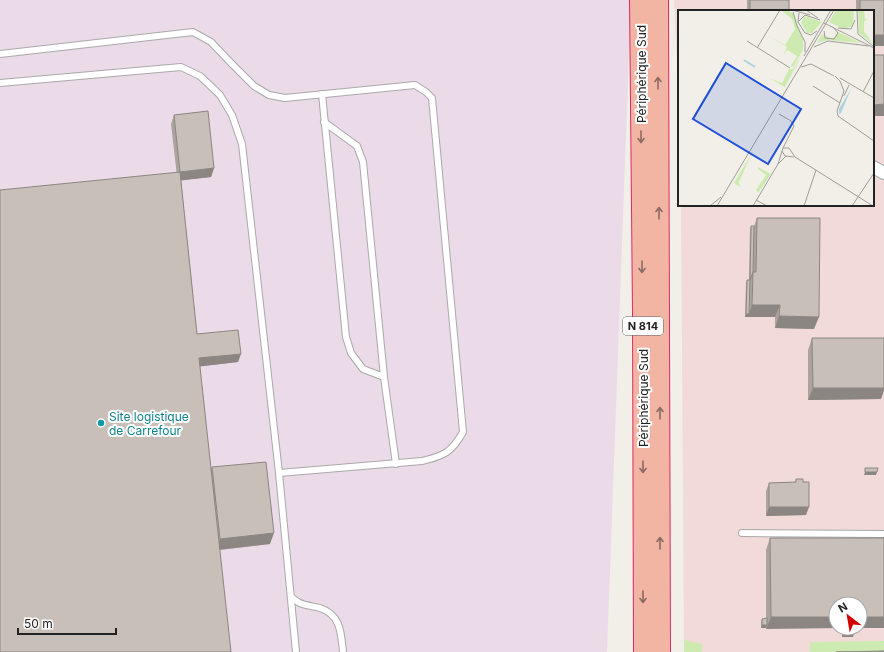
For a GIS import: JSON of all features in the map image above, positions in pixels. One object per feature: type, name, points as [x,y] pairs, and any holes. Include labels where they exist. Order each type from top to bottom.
[{"type":"highway","name":"Périphérique Sud","points":[[640,0],[644,652]]},
{"type":"highway","name":"Périphérique Sud","points":[[658,0],[660,652]]},
{"type":"street","points":[[874,168],[884,173]]},
{"type":"lane","points":[[0,54],[193,32],[211,42],[254,86],[269,94],[285,98],[415,85],[432,98],[463,432],[457,442],[447,452],[437,458],[422,462],[279,473]]},
{"type":"lane","points":[[0,83],[182,67],[200,76],[220,95],[232,115],[242,144],[279,473],[296,652]]},
{"type":"lane","points":[[322,94],[346,337],[351,353],[363,369],[384,377]]},
{"type":"lane","points":[[324,122],[357,146],[364,162],[384,377],[396,464]]},
{"type":"lane","points":[[742,533],[884,534]]},
{"type":"lane","points":[[291,597],[299,603],[320,608],[330,613],[340,628],[343,652]]},
{"type":"shaded area","points":[[0,0],[631,0],[607,652],[0,652]]},
{"type":"shaded area","points":[[674,0],[884,0],[884,652],[684,652],[681,206],[874,206],[874,10],[678,10],[678,91]]},
{"type":"green space","points":[[684,640],[702,644],[702,652],[684,652]]},
{"type":"green space","points":[[884,641],[884,652],[810,652],[810,642]]},
{"type":"building","points":[[750,0],[789,0],[789,10],[750,10]]},
{"type":"building","points":[[860,0],[884,0],[884,35],[874,35],[874,10],[860,10]]},
{"type":"building","points":[[874,55],[884,55],[884,104],[874,105]]},
{"type":"building","points":[[208,111],[214,168],[180,172],[174,115]]},
{"type":"building","name":"Site logistique de Carrefour","points":[[180,172],[197,334],[238,330],[241,354],[199,358],[231,652],[0,652],[0,190]]},
{"type":"building","points":[[757,218],[820,218],[819,317],[779,316],[780,305],[752,305],[753,272],[756,272]]},
{"type":"building","points":[[751,226],[754,226],[753,272],[750,280]]},
{"type":"building","points":[[747,280],[750,280],[749,314],[746,314]]},
{"type":"building","points":[[812,338],[884,338],[884,388],[813,388]]},
{"type":"building","points":[[266,462],[274,533],[220,539],[212,467]]},
{"type":"building","points":[[865,468],[878,468],[877,472],[865,472]]},
{"type":"building","points":[[796,479],[803,479],[803,482],[809,482],[809,507],[769,507],[769,483],[796,482]]},
{"type":"building","points":[[770,538],[884,538],[884,617],[868,617],[868,596],[828,596],[828,617],[771,617]]},
{"type":"building","points":[[767,618],[767,625],[762,625],[762,619]]},
{"type":"building","points":[[884,651],[878,652],[836,652]]},
{"type":"place","name":"Site logistique de Carrefour","points":[[101,423]]}]
